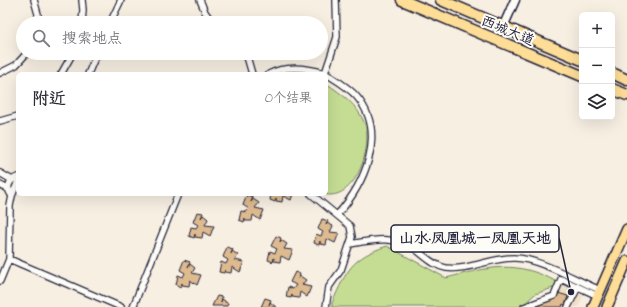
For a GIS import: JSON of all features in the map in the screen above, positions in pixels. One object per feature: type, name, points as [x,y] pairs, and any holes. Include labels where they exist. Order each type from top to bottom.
[{"type":"highway","name":"西城大道","points":[[402,0],[579,75]]},
{"type":"highway","name":"西城大道","points":[[441,0],[579,59]]},
{"type":"highway","points":[[615,74],[627,80]]},
{"type":"highway","points":[[615,90],[627,95]]},
{"type":"main road","points":[[593,307],[627,229]]},
{"type":"main road","points":[[607,307],[627,261]]},
{"type":"street","points":[[34,0],[38,16]]},
{"type":"street","points":[[82,0],[83,16]]},
{"type":"street","points":[[113,16],[121,0]]},
{"type":"street","points":[[200,0],[208,16]]},
{"type":"street","points":[[325,72],[337,38],[336,0]]},
{"type":"street","points":[[503,27],[515,0]]},
{"type":"street","points":[[0,74],[16,65],[21,60]]},
{"type":"street","points":[[62,72],[69,60]]},
{"type":"street","points":[[89,72],[94,60]]},
{"type":"street","points":[[248,60],[251,72]]},
{"type":"street","points":[[273,72],[293,68],[319,72]]},
{"type":"street","points":[[328,75],[358,97],[371,128],[372,146],[364,174],[346,204],[337,215]]},
{"type":"street","points":[[0,121],[16,117]]},
{"type":"street","points":[[0,173],[12,180]]},
{"type":"street","points":[[8,188],[12,180],[16,178]]},
{"type":"street","points":[[0,185],[8,188],[12,196]]},
{"type":"street","points":[[0,281],[9,259],[10,206],[16,186]]},
{"type":"street","points":[[133,307],[177,196]]},
{"type":"street","points":[[313,196],[350,226],[352,237],[341,270],[329,287],[326,307]]},
{"type":"street","points":[[350,244],[381,239],[396,242],[414,248],[435,264],[445,268],[456,268],[494,259],[516,258],[532,261],[599,293]]},
{"type":"street","points":[[9,259],[121,307]]},
{"type":"street","points":[[524,307],[553,296],[562,279],[578,287],[599,293]]},
{"type":"street","points":[[568,307],[578,287]]},
{"type":"shaded area","points":[[564,277],[587,288],[578,307],[530,307],[551,299]]},
{"type":"green space","points":[[328,84],[344,96],[358,111],[365,124],[367,134],[364,159],[359,171],[352,182],[344,190],[334,195],[328,194]]},
{"type":"green space","points":[[387,246],[446,278],[489,268],[502,267],[528,270],[557,282],[553,288],[535,294],[521,307],[332,307],[332,303],[342,282],[352,267],[365,255]]},
{"type":"building","points":[[247,196],[253,197],[251,202],[253,199],[259,203],[255,208],[264,210],[260,220],[253,215],[252,221],[245,221],[245,218],[244,222],[239,220],[241,211],[246,212],[249,209],[243,205]]},
{"type":"building","points":[[271,196],[283,196],[282,202],[276,201],[276,198],[275,202],[270,200]]},
{"type":"building","points":[[283,196],[292,196],[291,200]]},
{"type":"building","points":[[197,212],[203,213],[201,218],[203,215],[208,219],[205,225],[214,226],[210,236],[203,232],[202,238],[195,237],[195,234],[194,238],[189,236],[191,227],[196,228],[198,225],[193,222]]},
{"type":"building","points":[[322,219],[328,221],[327,223],[333,226],[330,232],[339,233],[335,243],[327,239],[326,245],[320,244],[320,241],[319,245],[314,243],[316,234],[321,236],[323,232],[318,229]]},
{"type":"building","points":[[276,236],[281,238],[280,242],[281,240],[287,244],[284,249],[293,250],[289,260],[281,256],[280,262],[274,261],[274,258],[273,262],[268,260],[270,251],[275,253],[277,249],[271,246]]},
{"type":"building","points":[[227,247],[233,249],[232,251],[238,255],[235,260],[244,262],[240,272],[232,267],[231,273],[225,272],[225,270],[224,273],[219,272],[221,262],[226,264],[228,260],[223,257]]},
{"type":"building","points":[[184,260],[190,262],[188,267],[190,264],[195,268],[192,273],[201,275],[197,285],[190,280],[189,286],[182,285],[182,283],[181,287],[176,285],[178,275],[183,277],[185,273],[180,270]]},
{"type":"building","points":[[295,272],[300,274],[298,279],[300,276],[306,280],[302,285],[311,287],[307,297],[300,292],[299,298],[292,297],[292,295],[291,298],[286,297],[288,287],[293,289],[296,285],[290,282]]},
{"type":"building","points":[[558,293],[568,296],[565,305],[563,304],[562,307],[531,307],[556,298]]},
{"type":"building","points":[[217,296],[222,297],[221,302],[222,299],[228,303],[227,306],[212,306]]},
{"type":"building","points":[[265,298],[271,300],[270,302],[276,307],[261,307]]},
{"type":"place","name":"山水·凤凰城一凤凰天地","points":[[571,292]]}]
